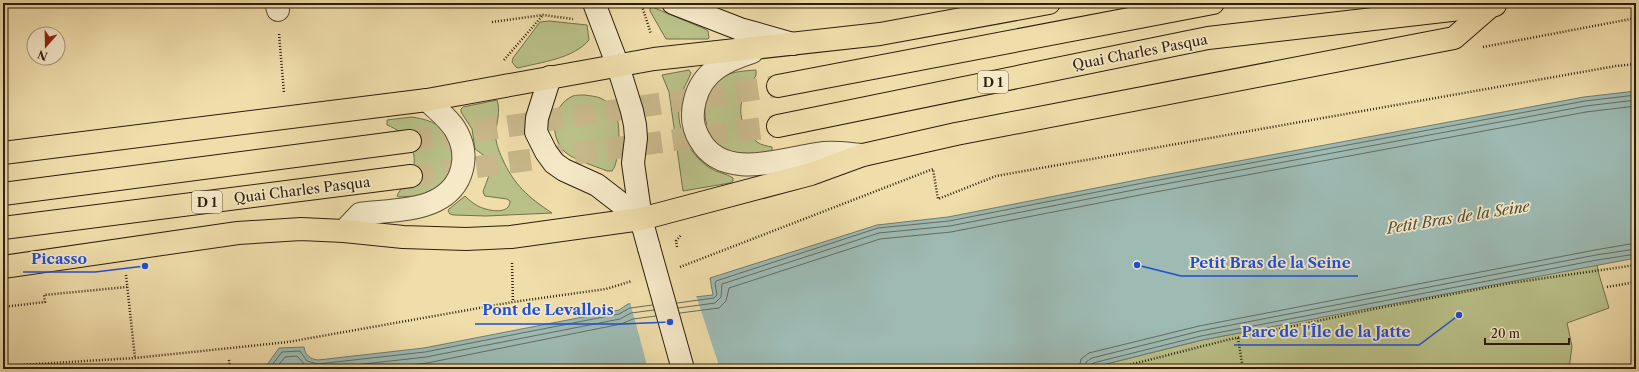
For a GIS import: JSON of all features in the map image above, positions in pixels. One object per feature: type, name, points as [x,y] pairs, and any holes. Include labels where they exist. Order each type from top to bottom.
[{"type":"main road","points":[[594,3],[618,66],[635,125],[633,164],[640,219],[683,369]]},
{"type":"main road","points":[[673,3],[740,29],[794,44]]},
{"type":"main road","points":[[3,153],[286,119],[427,100],[654,59],[880,34],[1049,3]]},
{"type":"main road","points":[[778,86],[1213,3]]},
{"type":"main road","points":[[3,267],[238,233],[301,229],[344,231],[403,237],[466,239],[511,237],[640,219],[811,174],[863,155],[956,134],[1454,38],[1499,4]]},
{"type":"main road","name":"Quai Charles Pasqua","points":[[778,126],[1208,38],[1499,4]]},
{"type":"main road","points":[[767,47],[726,62],[716,68],[702,82],[694,103],[692,121],[695,132],[705,148],[718,158],[739,165],[752,165],[825,153],[863,155]]},
{"type":"main road","points":[[550,77],[537,118],[536,132],[546,152],[554,163],[564,170],[598,185],[640,219]]},
{"type":"main road","points":[[344,231],[360,214],[393,210],[434,202],[446,195],[456,185],[461,176],[464,164],[461,140],[454,128],[427,100]]},
{"type":"main road","points":[[3,194],[410,141]]},
{"type":"main road","name":"Quai Charles Pasqua","points":[[3,228],[411,176]]},
{"type":"path","points":[[641,3],[653,40]]},
{"type":"path","points":[[277,6],[286,119]]},
{"type":"path","points":[[492,22],[543,14],[504,61]]},
{"type":"path","points":[[1454,38],[1485,47],[1636,18]]},
{"type":"path","points":[[674,269],[933,169],[938,200],[996,176],[1616,66],[1636,64]]},
{"type":"path","points":[[511,237],[513,302]]},
{"type":"path","points":[[1113,369],[1238,338],[1379,308],[1511,283],[1636,265]]},
{"type":"path","points":[[3,366],[135,358],[288,342],[513,302],[606,289],[636,280]]},
{"type":"path","points":[[1607,287],[1636,282]]},
{"type":"path","points":[[3,307],[45,302],[44,295],[127,287],[135,358]]},
{"type":"path","points":[[1238,338],[1243,369]]},
{"type":"path","points":[[229,360],[230,369]]},
{"type":"green space","points":[[650,6],[705,29],[708,31],[709,38],[666,39],[650,11]]},
{"type":"green space","points":[[549,21],[587,25],[589,40],[574,52],[566,56],[537,64],[518,68],[516,67],[512,62],[513,58],[540,22]]},
{"type":"green space","points":[[689,70],[691,73],[682,93],[679,107],[679,117],[684,137],[689,146],[702,162],[713,170],[733,178],[733,181],[730,183],[683,191],[669,92],[662,75]]},
{"type":"green space","points":[[756,70],[756,76],[745,92],[742,100],[742,118],[744,127],[750,135],[757,142],[772,147],[772,151],[739,155],[727,150],[717,143],[710,133],[706,121],[705,109],[707,97],[713,86],[723,77],[735,72]]},
{"type":"green space","points":[[585,95],[598,97],[607,102],[612,106],[615,112],[619,140],[616,163],[612,171],[607,171],[569,155],[560,146],[556,138],[555,122],[560,106],[573,96]]},
{"type":"green space","points":[[497,100],[498,113],[496,140],[502,158],[522,190],[552,213],[486,216],[454,215],[450,214],[448,211],[465,196],[476,205],[488,210],[503,210],[509,205],[510,201],[507,199],[485,196],[483,192],[489,176],[490,162],[475,149],[472,129],[461,112],[463,107]]},
{"type":"green space","points":[[412,117],[433,122],[443,130],[449,138],[452,147],[452,166],[443,183],[436,189],[424,195],[399,197],[397,196],[398,193],[409,179],[412,172],[414,165],[413,150],[400,132],[387,125],[387,120]]},
{"type":"green space","points":[[1597,264],[1609,308],[1567,323],[1572,346],[1569,369],[1086,369],[1202,340]]},
{"type":"water","points":[[1636,91],[1636,258],[1202,340],[1086,369],[264,369],[279,348],[304,347],[308,356],[318,360],[424,348],[619,310],[628,304],[713,295],[710,278],[877,225],[948,217],[1147,178],[1584,97]]},
{"type":"pier","points":[[696,295],[720,369],[648,369],[630,302]]},
{"type":"tunnel","points":[[410,141],[778,86]]},
{"type":"tunnel","points":[[411,176],[778,126]]},
{"type":"place","name":"Petit Bras de la Seine","points":[[1137,265]]},
{"type":"place","name":"Picasso","points":[[145,266]]},
{"type":"place","name":"Parc de l'Île de la Jatte","points":[[1459,315]]},
{"type":"place","name":"Pont de Levallois","points":[[670,322]]}]
